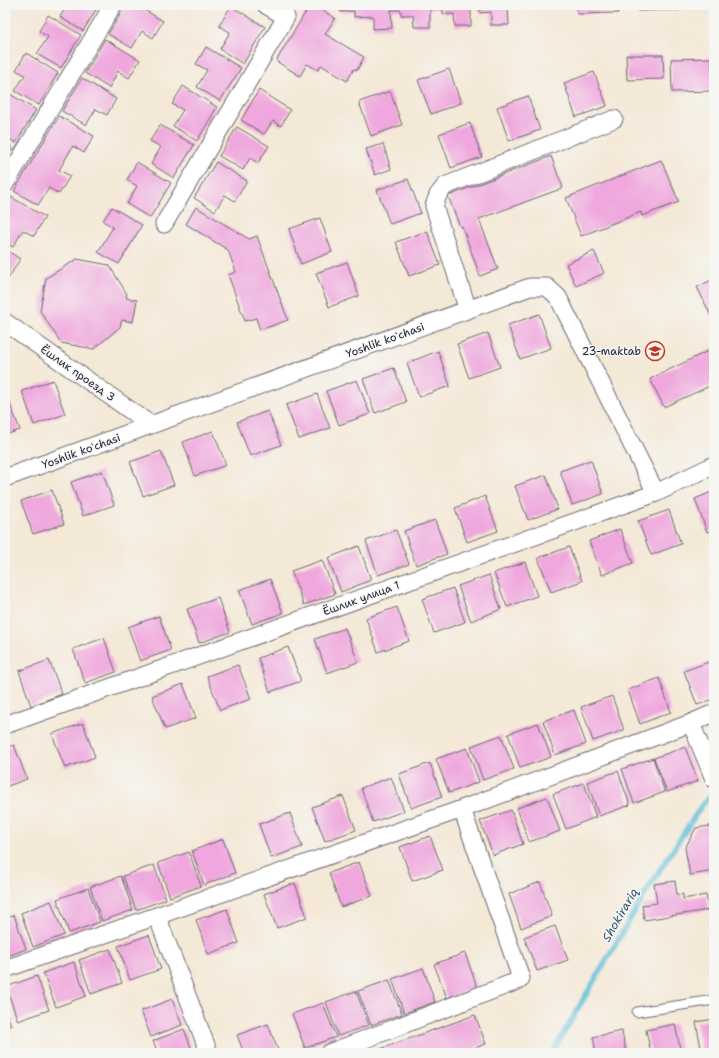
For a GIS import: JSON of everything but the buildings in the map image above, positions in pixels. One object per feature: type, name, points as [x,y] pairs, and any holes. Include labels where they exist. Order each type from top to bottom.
[{"type":"street","points":[[5,184],[113,5]]},
{"type":"street","points":[[164,224],[289,11],[266,5]]},
{"type":"street","points":[[468,310],[434,206],[438,195],[445,186],[614,119]]},
{"type":"street","name":"Yoshlik koʻchasi","points":[[5,478],[530,287],[547,287],[558,297],[656,493]]},
{"type":"street","name":"Ёшлик проезд 3","points":[[5,322],[151,425]]},
{"type":"street","name":"Ёшлик улица 1","points":[[5,725],[656,493],[714,465]]},
{"type":"street","points":[[5,969],[462,809],[714,713]]},
{"type":"street","points":[[691,723],[712,775]]},
{"type":"street","points":[[329,1053],[520,980],[521,978],[462,809]]},
{"type":"street","points":[[157,916],[209,1053]]},
{"type":"lane","points":[[637,1012],[714,1000]]},
{"type":"waterway","name":"Shokirariq","points":[[552,1053],[649,887],[702,805],[714,792]]},
{"type":"place","name":"23-maktab","points":[[655,351]]}]
